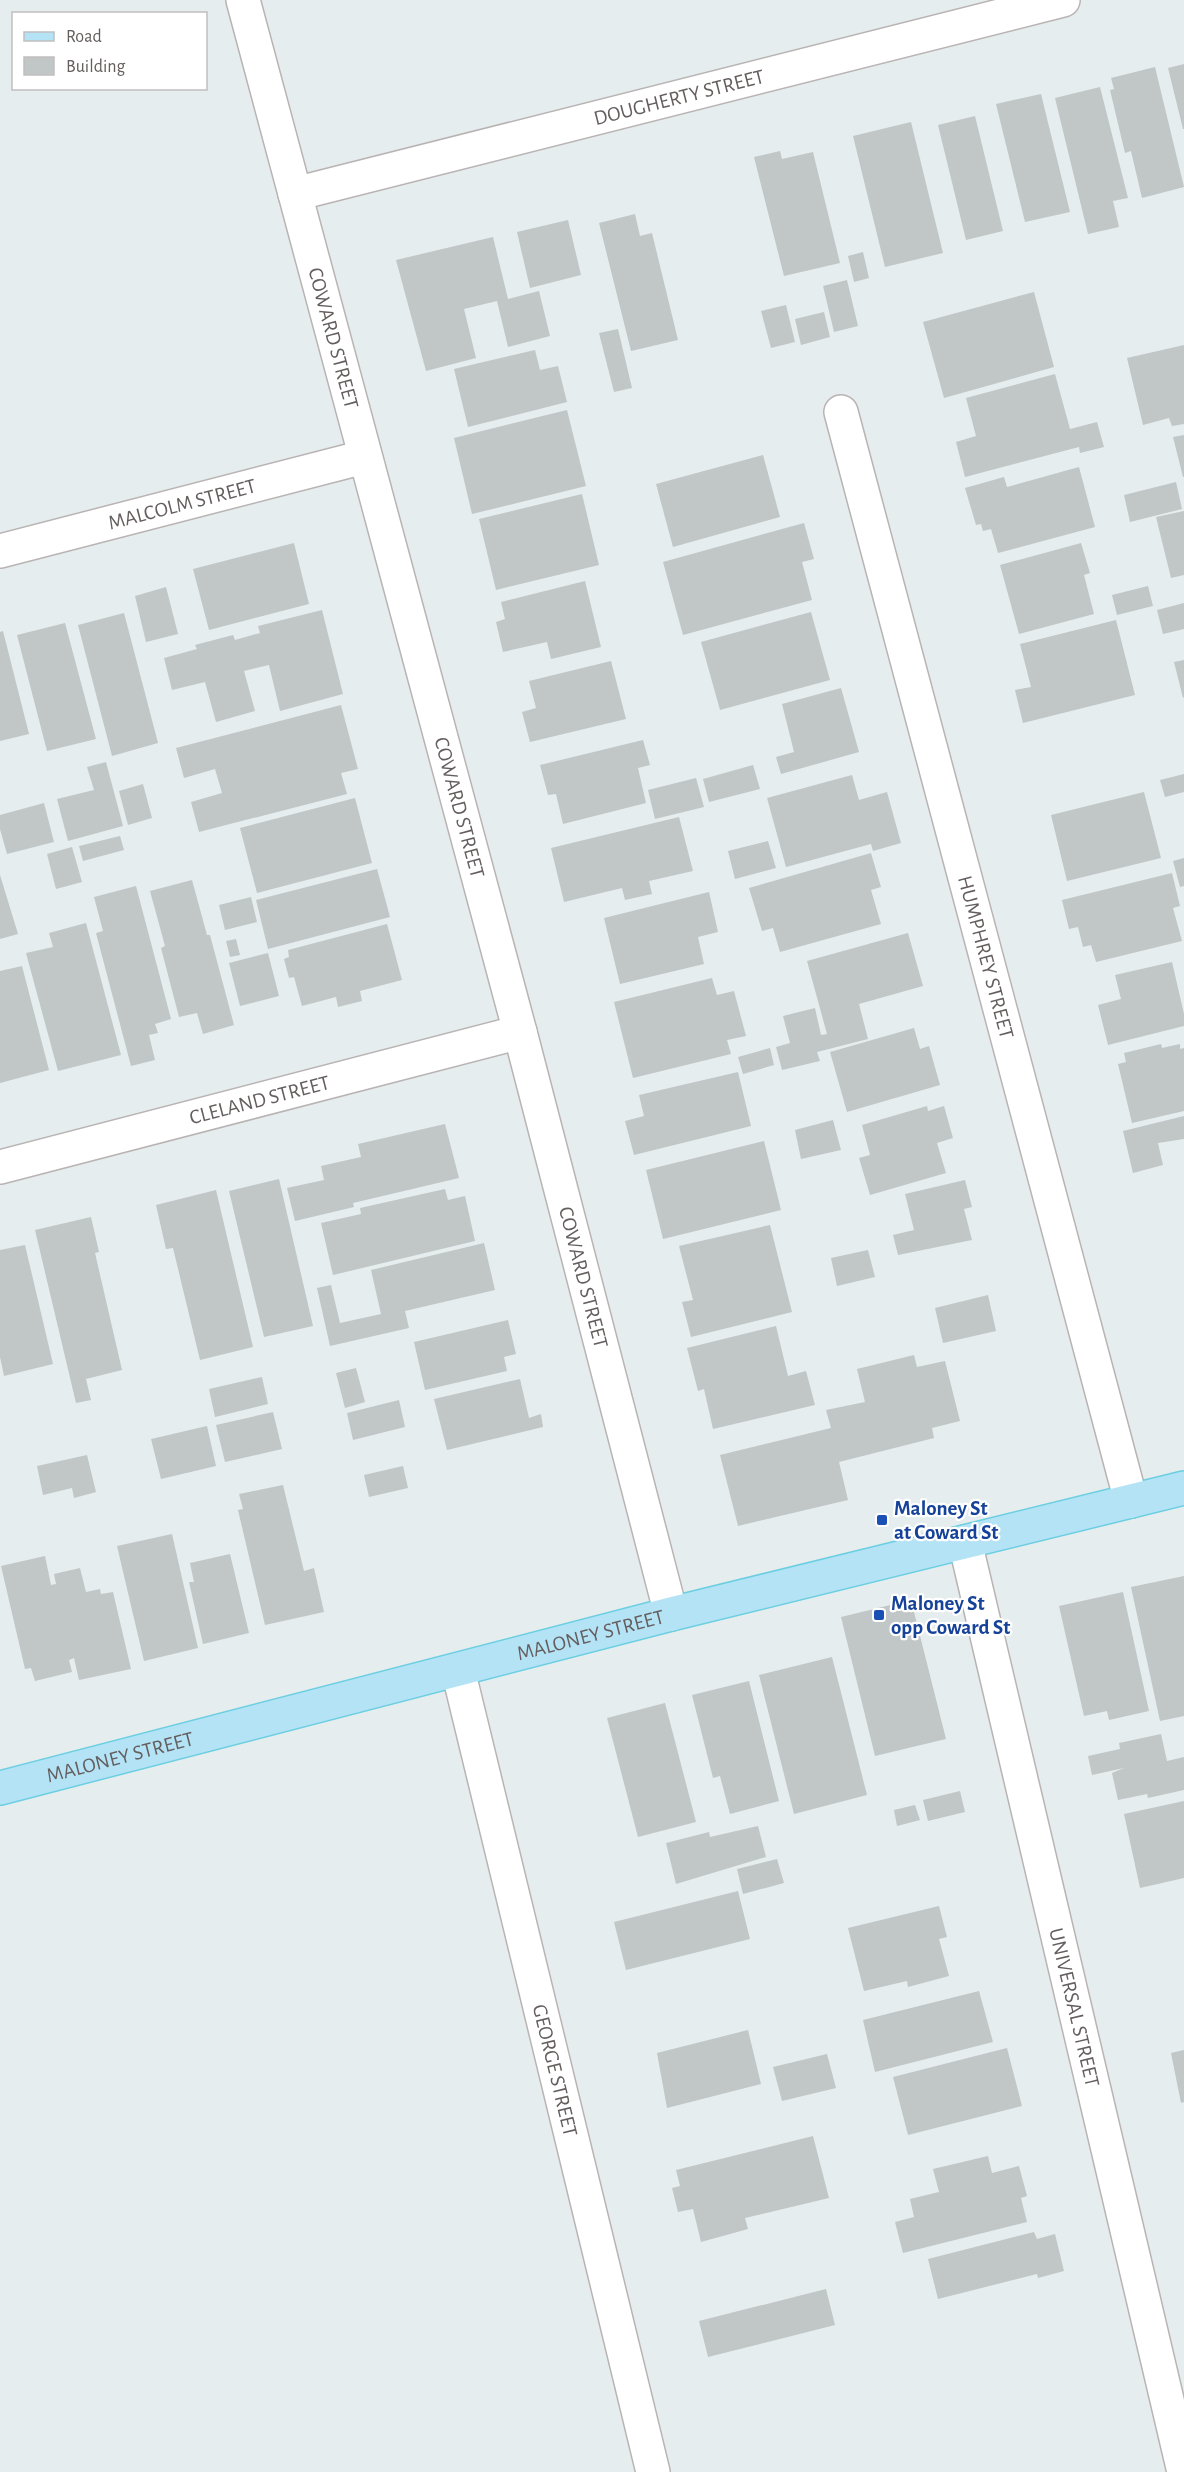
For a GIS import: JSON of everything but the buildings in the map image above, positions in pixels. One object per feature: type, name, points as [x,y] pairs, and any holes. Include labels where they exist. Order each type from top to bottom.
[{"type":"main road","name":"MALONEY STREET","points":[[0,1788],[671,1614],[1184,1488]]},
{"type":"street","name":"COWARD STREET","points":[[243,0],[520,1032],[671,1614]]},
{"type":"street","name":"DOUGHERTY STREET","points":[[295,194],[1062,0]]},
{"type":"street","name":"HUMPHREY STREET","points":[[841,412],[1131,1501]]},
{"type":"street","name":"MALCOLM STREET","points":[[0,551],[364,457]]},
{"type":"street","name":"CLELAND STREET","points":[[0,1167],[520,1032]]},
{"type":"street","name":"UNIVERSAL STREET","points":[[965,1542],[1184,2472]]},
{"type":"street","name":"GEORGE STREET","points":[[458,1670],[653,2472]]},
{"type":"place","name":"Maloney St at Coward St","points":[[882,1520]]},
{"type":"place","name":"Maloney St opp Coward St","points":[[879,1615]]}]
